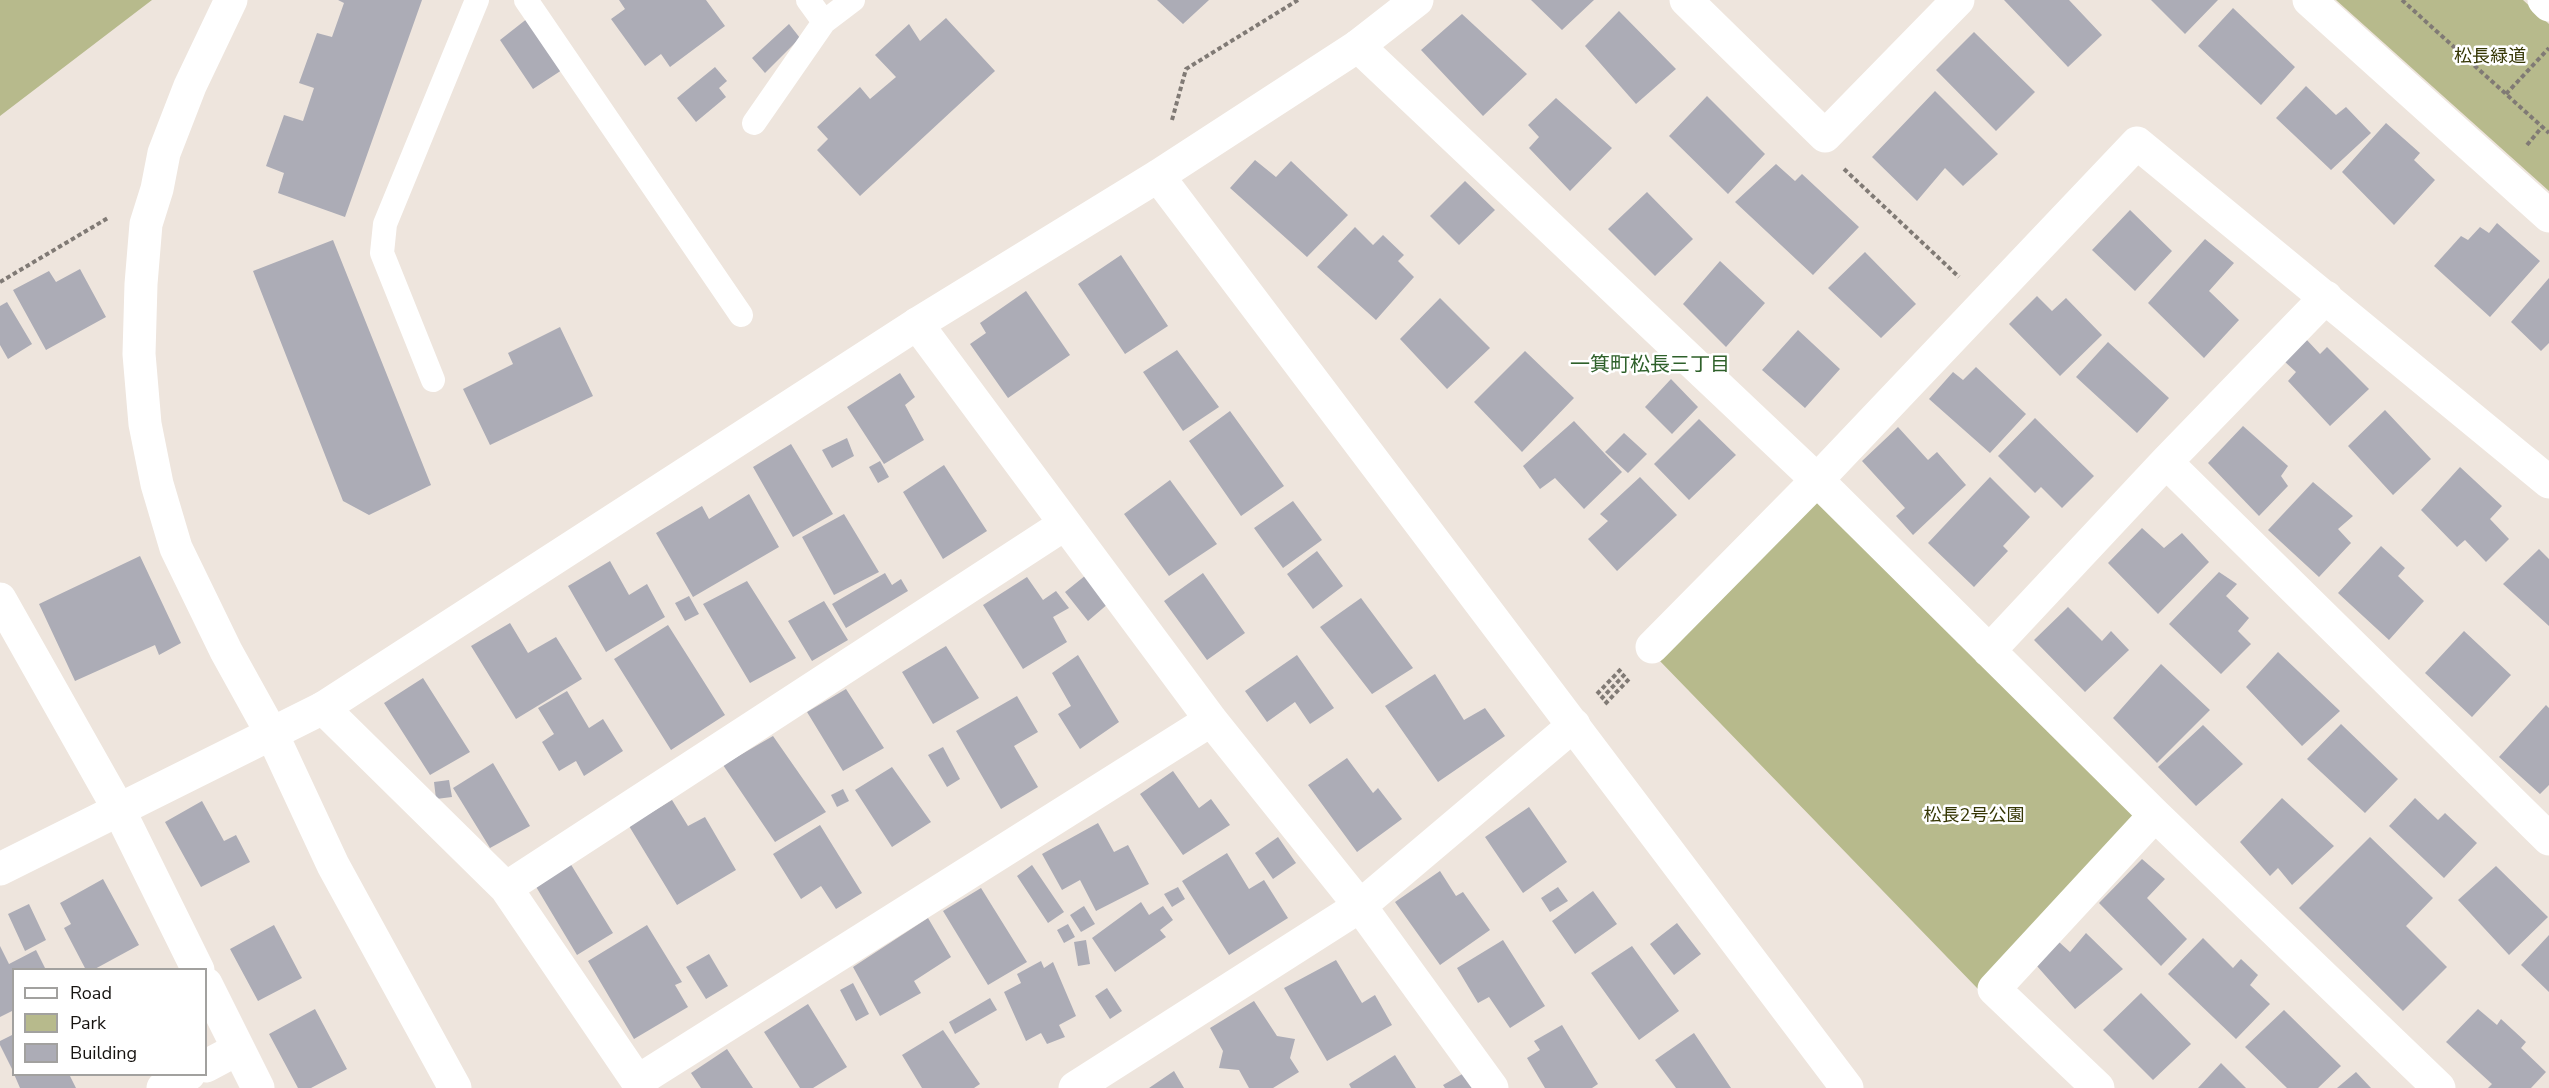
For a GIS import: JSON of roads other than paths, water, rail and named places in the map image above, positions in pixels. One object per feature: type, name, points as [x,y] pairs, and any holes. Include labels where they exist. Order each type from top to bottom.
[{"type":"street","points":[[231,0],[190,86],[164,153],[157,189],[146,224],[139,354],[145,424],[157,484],[176,548],[226,651],[272,734],[333,865],[454,1088]]},
{"type":"street","points":[[0,868],[323,708],[917,324],[1164,172],[1358,46],[1417,0]]},
{"type":"street","points":[[1686,0],[1825,136],[1958,0]]},
{"type":"street","points":[[2309,0],[2549,216]]},
{"type":"street","points":[[2544,0],[2549,5]]},
{"type":"street","points":[[1358,46],[1817,480],[2155,815],[2439,1088]]},
{"type":"street","points":[[1652,647],[1817,480],[2137,143],[2549,482]]},
{"type":"street","points":[[1164,172],[1590,710],[1847,1088]]},
{"type":"street","points":[[1989,651],[2166,462],[2326,297]]},
{"type":"street","points":[[917,324],[1211,720],[1360,906],[1492,1088]]},
{"type":"street","points":[[2166,462],[2549,839]]},
{"type":"street","points":[[506,888],[1065,524]]},
{"type":"street","points":[[0,599],[118,808],[198,968]]},
{"type":"street","points":[[323,708],[506,888],[640,1084],[1211,720]]},
{"type":"street","points":[[1075,1088],[1360,906],[1590,710]]},
{"type":"street","points":[[2098,1088],[1994,988],[2155,815]]},
{"type":"street","points":[[207,986],[258,1088]]},
{"type":"street","points":[[207,1065],[238,1049]]},
{"type":"street","points":[[163,1088],[185,1076]]},
{"type":"lane","points":[[433,380],[382,253],[385,224],[477,0]]},
{"type":"lane","points":[[525,0],[741,315]]},
{"type":"lane","points":[[808,0],[824,22]]},
{"type":"lane","points":[[754,123],[824,22],[853,0]]},
{"type":"district","name":"一箕町松長三丁目","points":[[1650,366]]},
{"type":"park label","name":"松長緑道","points":[[2490,58]]},
{"type":"park label","name":"松長2号公園","points":[[1974,817]]}]
